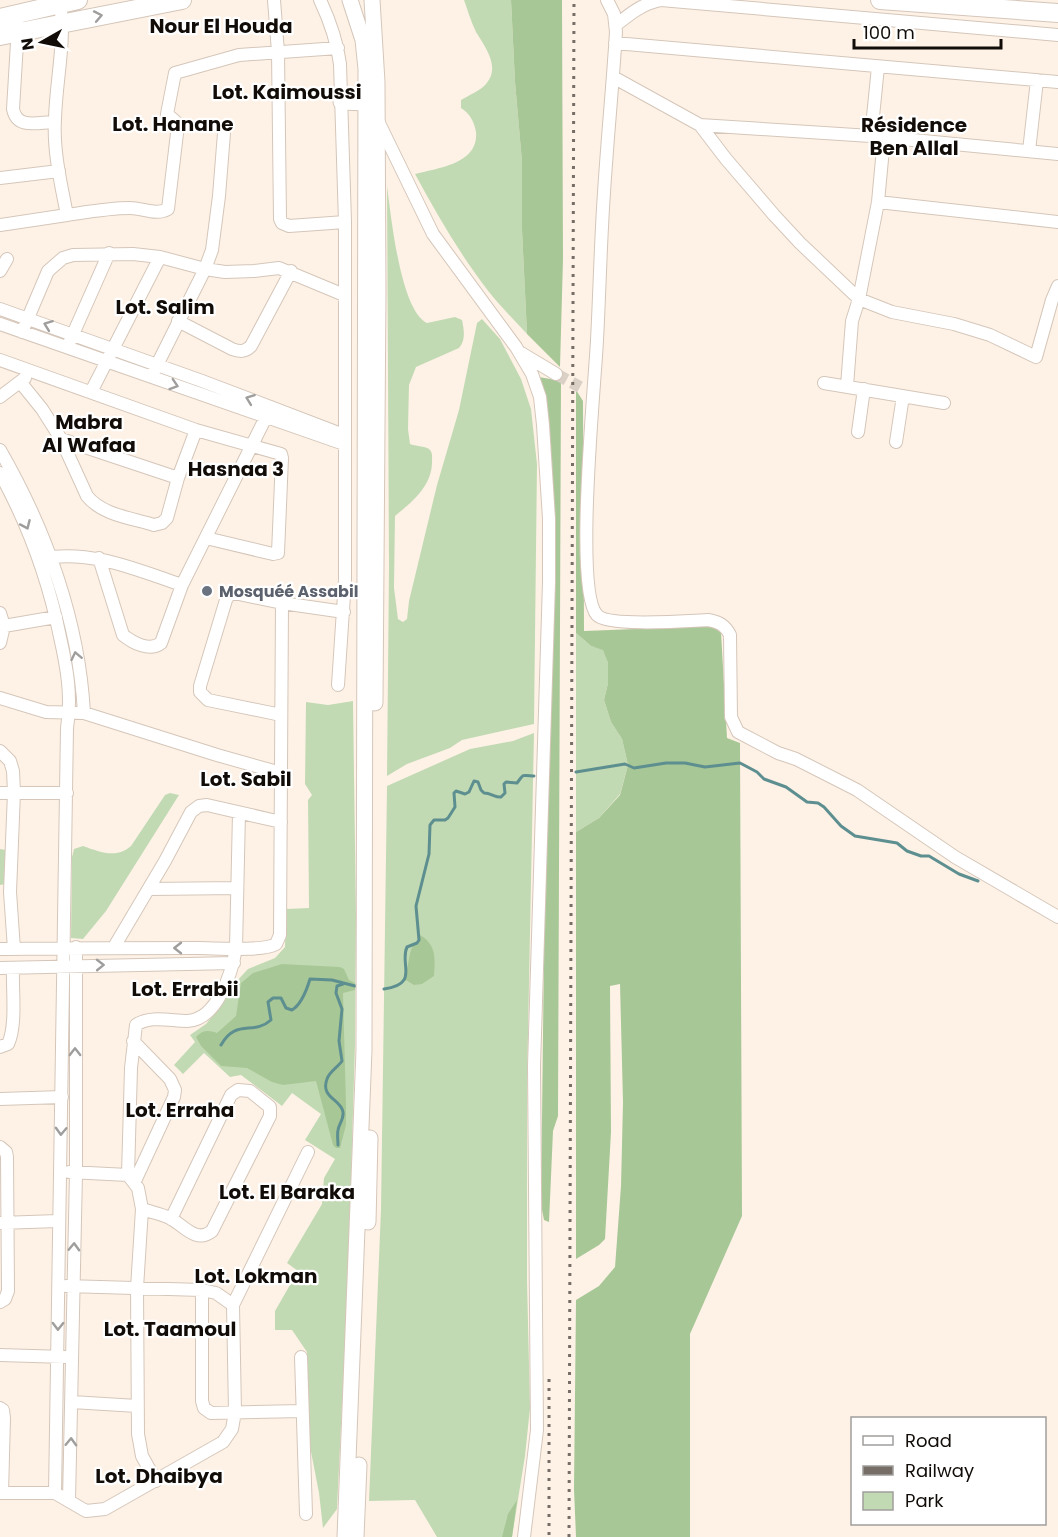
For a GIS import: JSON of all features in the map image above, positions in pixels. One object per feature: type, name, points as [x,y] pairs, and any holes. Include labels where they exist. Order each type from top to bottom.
[{"type":"highway","points":[[9,34],[182,0]]},
{"type":"highway","points":[[880,0],[1058,13]]},
{"type":"highway","points":[[974,0],[1058,7]]},
{"type":"highway","points":[[0,18],[69,2]]},
{"type":"main road","points":[[345,1537],[364,1050],[366,103],[365,55],[360,27],[350,0]]},
{"type":"main road","points":[[356,1537],[374,984],[378,292],[377,119],[372,0]]},
{"type":"main road","points":[[341,102],[366,103]]},
{"type":"street","points":[[274,0],[278,52],[280,219],[289,226],[345,222]]},
{"type":"street","points":[[320,0],[338,48],[345,222],[344,612],[338,685]]},
{"type":"street","points":[[607,0],[616,25],[592,394],[586,571],[591,604],[599,617],[615,622],[708,620],[722,623],[730,635],[731,717],[738,732],[857,790],[955,857],[1058,917]]},
{"type":"street","points":[[616,25],[638,8],[649,2],[661,0],[1058,35]]},
{"type":"street","points":[[67,215],[59,171],[54,122],[63,22],[69,2]]},
{"type":"street","points":[[19,13],[9,34],[14,116],[23,123],[54,122]]},
{"type":"street","points":[[615,43],[1058,82]]},
{"type":"street","points":[[0,225],[132,207],[163,212],[168,209],[178,125],[167,114],[175,73],[238,55],[338,48]]},
{"type":"street","points":[[847,386],[852,321],[859,299],[878,202],[878,67]]},
{"type":"street","points":[[613,77],[700,125],[774,215],[859,299],[892,312],[954,324],[990,335],[1036,357],[1058,286]]},
{"type":"street","points":[[1029,151],[1037,80]]},
{"type":"street","points":[[377,119],[433,234],[520,352],[532,374],[540,397],[544,435],[549,540],[547,677],[534,1066],[537,1430],[524,1537]]},
{"type":"street","points":[[700,125],[878,137],[1058,154]]},
{"type":"street","points":[[154,372],[205,269],[212,250],[224,133]]},
{"type":"street","points":[[0,178],[59,171]]},
{"type":"street","points":[[878,202],[1058,222]]},
{"type":"street","points":[[22,332],[48,271],[63,258],[73,255],[109,253],[160,257],[205,269],[242,272],[279,268],[291,271],[344,295]]},
{"type":"street","points":[[68,348],[72,334],[109,253]]},
{"type":"street","points":[[91,392],[160,257]]},
{"type":"street","points":[[0,271],[7,259]]},
{"type":"street","points":[[178,321],[240,352],[246,350],[251,346],[291,271]]},
{"type":"street","points":[[0,309],[111,349],[154,372]]},
{"type":"street","points":[[0,324],[106,363],[154,372],[199,386],[344,440]]},
{"type":"street","points":[[520,352],[556,374]]},
{"type":"street","points":[[0,360],[196,430],[281,454],[278,553],[273,554],[206,538]]},
{"type":"street","points":[[0,397],[21,383],[33,371]]},
{"type":"street","points":[[21,383],[42,409],[61,439],[87,496],[94,504],[104,510],[154,525],[162,523],[167,518],[178,478],[196,430]]},
{"type":"street","points":[[824,383],[944,403]]},
{"type":"street","points":[[580,387],[592,394]]},
{"type":"street","points":[[858,432],[864,389]]},
{"type":"street","points":[[896,442],[903,396]]},
{"type":"street","points":[[99,558],[123,635],[128,640],[151,648],[160,643],[182,585],[269,413]]},
{"type":"street","points":[[61,439],[178,478]]},
{"type":"street","points":[[0,450],[26,498],[75,650],[84,713]]},
{"type":"street","points":[[0,473],[45,557],[68,676],[70,698],[67,728],[70,947],[59,1172],[56,1493]]},
{"type":"street","points":[[45,557],[80,555],[99,558],[182,585]]},
{"type":"street","points":[[281,715],[208,700],[200,692],[229,595],[234,593],[344,612]]},
{"type":"street","points":[[0,949],[236,948],[271,947],[276,944],[280,938],[282,603]]},
{"type":"street","points":[[0,613],[4,626],[0,643]]},
{"type":"street","points":[[4,626],[56,617]]},
{"type":"street","points":[[0,698],[46,712],[84,713],[281,773]]},
{"type":"street","points":[[0,751],[10,761],[13,771],[14,792],[6,847],[5,892],[14,949]]},
{"type":"street","points":[[0,793],[67,793]]},
{"type":"street","points":[[114,947],[191,812],[199,806],[207,805],[280,822]]},
{"type":"street","points":[[156,1481],[139,1446],[137,1288],[142,1209],[131,1178],[133,1041],[136,1025],[141,1021],[198,1019],[206,1014],[226,984],[234,963],[236,948],[239,813]]},
{"type":"street","points":[[149,889],[237,888]]},
{"type":"street","points":[[0,1047],[8,1044],[10,1040],[6,1021],[6,968],[234,963]]},
{"type":"street","points":[[69,966],[76,1173],[69,1501]]},
{"type":"street","points":[[131,1178],[174,1097],[175,1090],[170,1079],[133,1041]]},
{"type":"street","points":[[142,1209],[171,1219],[194,1235],[203,1236],[212,1231],[270,1116],[270,1107],[250,1091],[238,1089],[231,1095],[171,1219]]},
{"type":"street","points":[[0,1099],[62,1097]]},
{"type":"street","points":[[0,1147],[6,1152],[3,1170],[4,1275],[7,1295],[0,1302]]},
{"type":"street","points":[[0,1408],[4,1414],[1,1493],[56,1493],[86,1511],[105,1509],[223,1442],[232,1429],[235,1413],[233,1305],[308,1152]]},
{"type":"street","points":[[59,1172],[131,1178]]},
{"type":"street","points":[[4,1223],[58,1221]]},
{"type":"street","points":[[59,1286],[202,1290],[216,1293],[233,1305]]},
{"type":"street","points":[[202,1290],[202,1405],[211,1413],[302,1410]]},
{"type":"street","points":[[0,1355],[73,1358]]},
{"type":"street","points":[[301,1357],[306,1514]]},
{"type":"street","points":[[72,1402],[137,1406]]},
{"type":"green space","points":[[464,0],[511,0],[522,162],[522,230],[527,334],[494,298],[469,264],[415,174],[455,163],[471,151],[475,143],[474,124],[461,108],[461,100],[486,84],[490,78],[492,64],[474,28]]},
{"type":"green space","points":[[511,0],[562,0],[563,259],[560,367],[527,334],[522,230],[522,162]]},
{"type":"green space","points":[[387,186],[398,260],[410,300],[418,315],[427,323],[455,317],[462,320],[464,335],[459,348],[416,367],[409,385],[410,444],[429,449],[432,453],[432,462],[429,479],[425,486],[395,516],[394,588],[398,619],[403,622],[407,619],[409,601],[437,485],[459,410],[477,323],[482,319],[500,339],[521,379],[531,409],[537,464],[534,724],[462,740],[450,748],[407,764],[387,776],[389,566]]},
{"type":"green space","points":[[539,377],[561,381],[558,1116],[553,1131],[549,1222],[544,1220],[541,1205],[544,948],[552,667]]},
{"type":"green space","points":[[576,390],[583,401],[584,631],[713,626],[721,632],[727,738],[740,743],[742,1216],[690,1334],[690,1537],[576,1537],[574,1489],[576,1300],[599,1286],[615,1267],[621,1186],[623,1102],[620,984],[610,986],[611,1132],[605,1239],[576,1259],[576,832],[599,818],[620,795],[628,765],[622,739],[611,722],[604,700],[608,683],[608,663],[603,650],[591,646],[576,633]]},
{"type":"green space","points":[[576,633],[591,646],[603,649],[608,663],[608,683],[604,700],[611,722],[622,739],[628,765],[620,794],[599,818],[576,832]]},
{"type":"green space","points":[[353,701],[355,1045],[348,1278],[337,1509],[323,1528],[307,1431],[307,1352],[292,1330],[275,1330],[275,1311],[298,1271],[287,1263],[322,1204],[324,1178],[335,1159],[305,1140],[321,1114],[292,1093],[282,1106],[241,1075],[230,1077],[204,1053],[183,1074],[174,1065],[195,1042],[190,1035],[206,1024],[222,1005],[234,984],[248,969],[275,958],[285,947],[286,909],[309,908],[308,800],[312,795],[305,784],[306,702],[328,705]]},
{"type":"green space","points":[[534,733],[527,1084],[527,1279],[530,1408],[525,1456],[512,1537],[437,1537],[415,1500],[369,1501],[381,1209],[387,786],[470,749],[513,741]]},
{"type":"green space","points":[[170,793],[179,795],[106,911],[83,939],[71,938],[74,849],[83,846],[114,853],[125,850],[131,846],[165,795]]},
{"type":"green space","points":[[0,849],[6,850],[6,884],[0,885]]},
{"type":"green space","points":[[420,935],[430,943],[432,948],[434,976],[422,984],[414,985],[404,979],[411,949],[417,943]]},
{"type":"green space","points":[[282,964],[340,967],[344,969],[349,980],[355,983],[355,990],[343,993],[346,1125],[340,1148],[333,1145],[316,1081],[283,1085],[272,1082],[247,1068],[221,1066],[201,1046],[196,1037],[206,1031],[217,1033],[236,1016],[241,983],[253,973]]},
{"type":"green space","points":[[517,1500],[512,1537],[502,1537],[508,1514]]},
{"type":"waterway","points":[[576,772],[625,764],[634,768],[666,763],[685,763],[705,767],[740,763],[757,772],[764,779],[786,787],[807,802],[818,803],[841,826],[855,836],[897,843],[907,851],[929,856],[959,874],[978,881]]},
{"type":"waterway","points":[[384,989],[402,983],[406,972],[407,947],[419,940],[416,906],[429,854],[430,825],[434,820],[448,818],[455,807],[454,793],[456,791],[465,794],[469,792],[474,781],[478,782],[484,793],[501,797],[505,793],[504,784],[506,782],[517,783],[523,776],[534,776]]},
{"type":"waterway","points":[[221,1045],[233,1032],[258,1027],[271,1020],[268,1002],[273,998],[281,998],[286,1008],[292,1010],[306,992],[310,979],[332,980],[355,986]]},
{"type":"waterway","points":[[338,1145],[338,1132],[343,1112],[339,1104],[328,1094],[326,1085],[330,1074],[342,1061],[339,1041],[342,1009],[336,993],[337,986],[343,984]]},
{"type":"tunnel","points":[[556,374],[580,387]]},
{"type":"railway","points":[[569,1537],[574,0]]},
{"type":"railway","points":[[549,1379],[549,1537]]},
{"type":"place","name":"Mosquéé Assabil","points":[[207,591]]},
{"type":"district","name":"Nour El Houda","points":[[221,26]]},
{"type":"district","name":"Lot. Kaimoussi","points":[[287,92]]},
{"type":"district","name":"Lot. Hanane","points":[[173,124]]},
{"type":"district","name":"Résidence Ben Allal","points":[[914,136]]},
{"type":"district","name":"Lot. Salim","points":[[165,307]]},
{"type":"district","name":"Mabra Al Wafaa","points":[[89,434]]},
{"type":"district","name":"Hasnaa 3","points":[[236,469]]},
{"type":"district","name":"Lot. Sabil","points":[[246,779]]},
{"type":"district","name":"Lot. Errabii","points":[[185,989]]},
{"type":"district","name":"Lot. Erraha","points":[[180,1110]]},
{"type":"district","name":"Lot. El Baraka","points":[[287,1192]]},
{"type":"district","name":"Lot. Lokman","points":[[256,1276]]},
{"type":"district","name":"Lot. Taamoul","points":[[170,1329]]},
{"type":"district","name":"Lot. Dhaibya","points":[[159,1476]]}]
